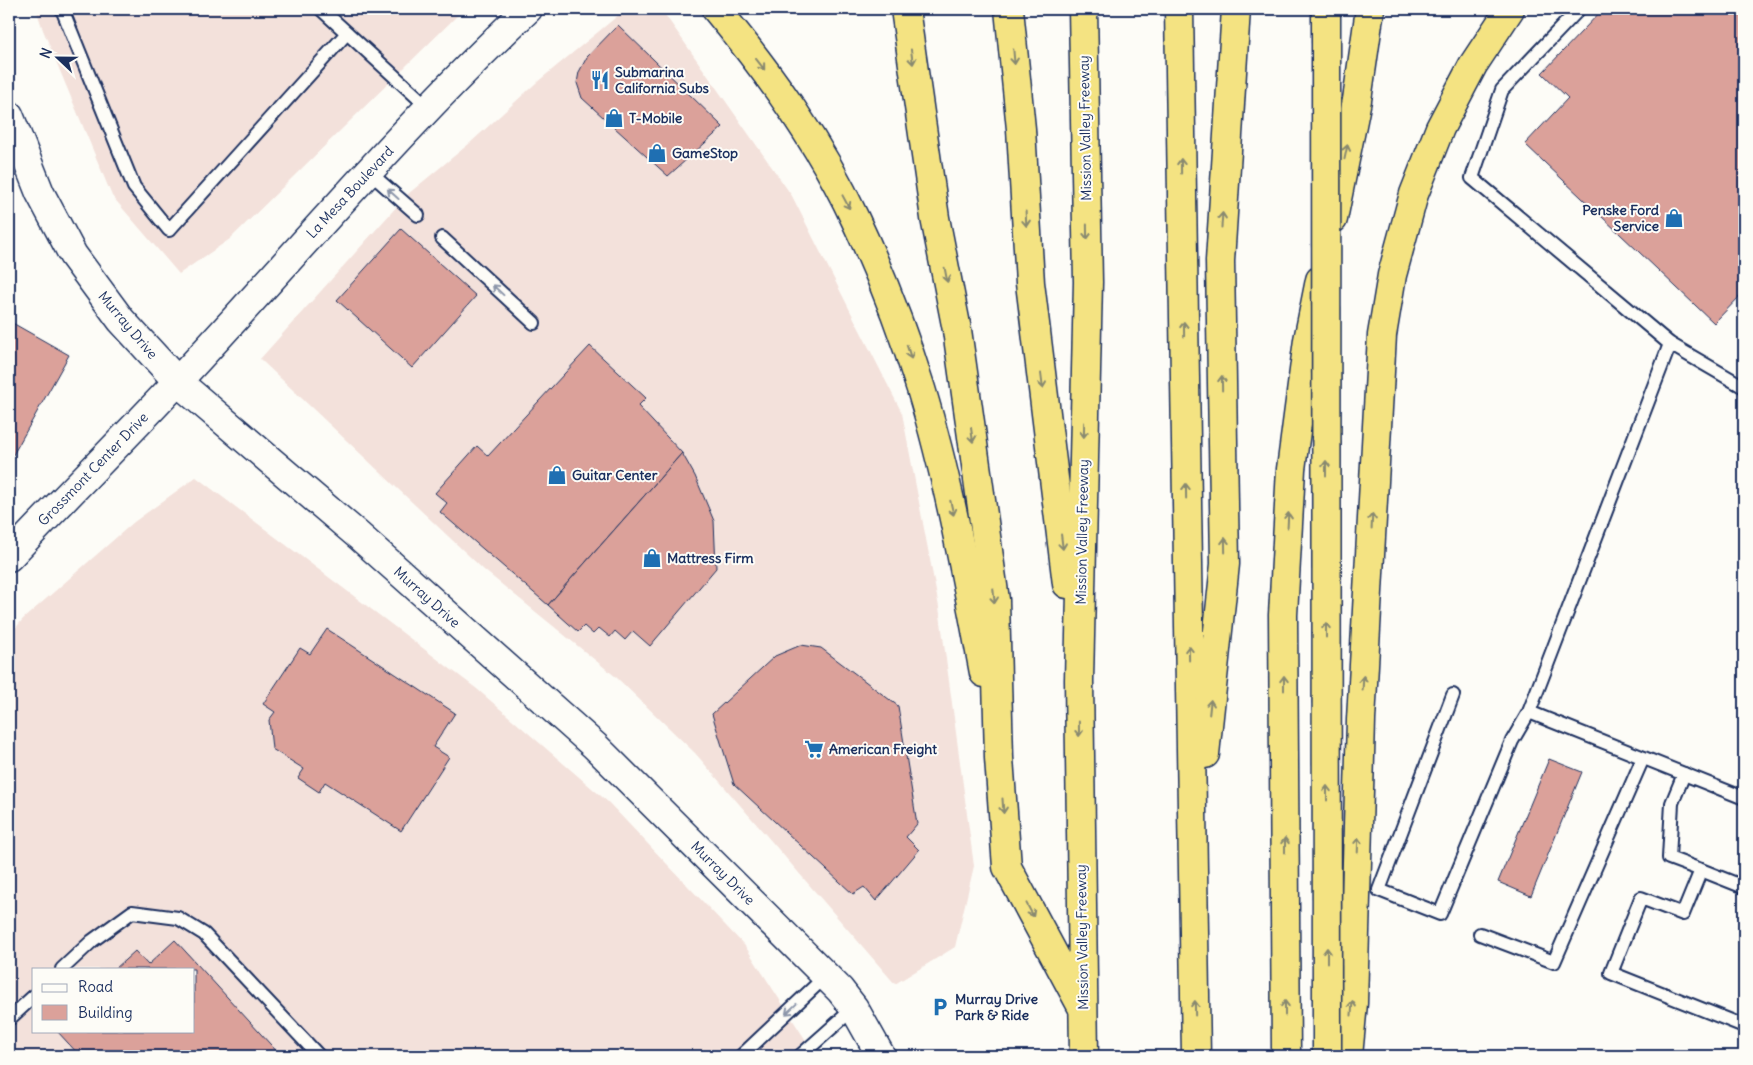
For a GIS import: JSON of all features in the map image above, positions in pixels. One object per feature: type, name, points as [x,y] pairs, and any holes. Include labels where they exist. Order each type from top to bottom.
[{"type":"highway","points":[[905,9],[935,218],[957,330],[995,600],[1000,758],[1007,868],[1083,1008]]},
{"type":"highway","points":[[1009,9],[1021,129],[1030,283],[1079,680]]},
{"type":"highway","name":"Mission Valley Freeway","points":[[1083,9],[1088,282],[1079,680],[1084,1056]]},
{"type":"highway","points":[[1179,9],[1196,1056]]},
{"type":"highway","points":[[1192,877],[1225,564],[1220,261],[1236,9]]},
{"type":"highway","points":[[1326,9],[1327,1056]]},
{"type":"highway","points":[[1286,1056],[1283,615],[1291,469],[1308,340],[1357,100],[1370,9]]},
{"type":"highway","points":[[1348,1056],[1353,1003],[1361,720],[1382,335],[1392,275],[1414,194],[1440,128],[1473,65],[1510,9]]},
{"type":"highway","points":[[723,17],[782,93],[834,178],[855,219],[898,320],[921,389],[952,510],[1000,758]]},
{"type":"main road","name":"La Mesa Boulevard","points":[[178,382],[428,107],[481,52],[528,9]]},
{"type":"main road","name":"Murray Drive","points":[[9,115],[40,193],[73,255],[121,320],[178,382],[353,531],[595,746],[827,975],[854,1008],[881,1056]]},
{"type":"main road","name":"Grossmont Center Drive","points":[[9,557],[178,382]]},
{"type":"lane","points":[[62,9],[134,187],[169,230],[347,33]]},
{"type":"lane","points":[[321,9],[428,107]]},
{"type":"lane","points":[[1579,9],[1502,90],[1472,178],[1670,344],[1744,388]]},
{"type":"lane","points":[[369,172],[418,215]]},
{"type":"lane","points":[[442,238],[534,323]]},
{"type":"lane","points":[[1453,695],[1378,890],[1440,914],[1512,741],[1529,712],[1670,344]]},
{"type":"lane","points":[[1529,712],[1744,798]]},
{"type":"lane","points":[[1480,934],[1554,962],[1643,758]]},
{"type":"lane","points":[[1684,774],[1672,803],[1669,858],[1744,886]]},
{"type":"lane","points":[[1701,870],[1683,914],[1641,898],[1611,973],[1744,1026]]},
{"type":"lane","points":[[63,968],[92,941],[132,912],[178,918],[204,934],[319,1056]]},
{"type":"lane","points":[[741,1056],[827,975]]},
{"type":"lane","points":[[9,1019],[32,998]]},
{"type":"lane","points":[[800,1056],[854,1008]]},
{"type":"shaded area","points":[[36,9],[464,9],[230,239],[179,274],[112,196]]},
{"type":"shaded area","points":[[626,9],[661,9],[792,196],[902,413],[939,607],[974,866],[955,947],[895,984],[695,753],[616,677],[484,570],[260,359],[408,194],[470,143],[536,83]]},
{"type":"shaded area","points":[[196,477],[477,689],[608,802],[745,946],[816,1056],[9,1056],[9,636],[23,619],[134,522]]},
{"type":"building","name":"Penske Ford Service","points":[[1603,9],[1744,9],[1744,292],[1714,323],[1525,144],[1568,98],[1542,73]]},
{"type":"building","points":[[618,25],[723,127],[668,176],[582,98],[577,83],[579,72],[587,57]]},
{"type":"building","points":[[401,229],[476,296],[412,368],[337,300]]},
{"type":"building","points":[[9,321],[69,355],[9,462]]},
{"type":"building","name":"Guitar Center","points":[[590,346],[646,398],[638,406],[682,453],[548,605],[440,512],[447,503],[435,493],[477,446],[488,456]]},
{"type":"building","name":"Mattress Firm","points":[[682,453],[695,476],[714,521],[716,568],[650,646],[633,631],[625,640],[615,631],[610,637],[599,628],[593,634],[584,626],[578,632],[548,605]]},
{"type":"building","points":[[327,629],[455,713],[433,747],[449,757],[401,831],[325,782],[319,792],[298,778],[304,769],[272,749],[269,720],[275,712],[263,704],[300,648],[310,654]]},
{"type":"building","name":"American Freight","points":[[801,645],[821,648],[898,706],[917,824],[906,837],[919,850],[876,901],[864,887],[853,894],[734,784],[712,714],[775,656]]},
{"type":"building","points":[[1549,759],[1582,772],[1531,896],[1498,882]]},
{"type":"building","points":[[175,940],[281,1056],[80,1056],[58,1032],[195,1032],[195,968],[116,968],[135,951],[148,965]]},
{"type":"place","name":"Submarina California Subs","points":[[600,80]]},
{"type":"place","name":"T-Mobile","points":[[614,118]]},
{"type":"place","name":"GameStop","points":[[657,153]]},
{"type":"place","name":"Penske Ford Service","points":[[1674,218]]},
{"type":"place","name":"Guitar Center","points":[[557,475]]},
{"type":"place","name":"Mattress Firm","points":[[652,558]]},
{"type":"place","name":"American Freight","points":[[814,749]]},
{"type":"place","name":"Murray Drive Park & Ride","points":[[940,1007]]}]
